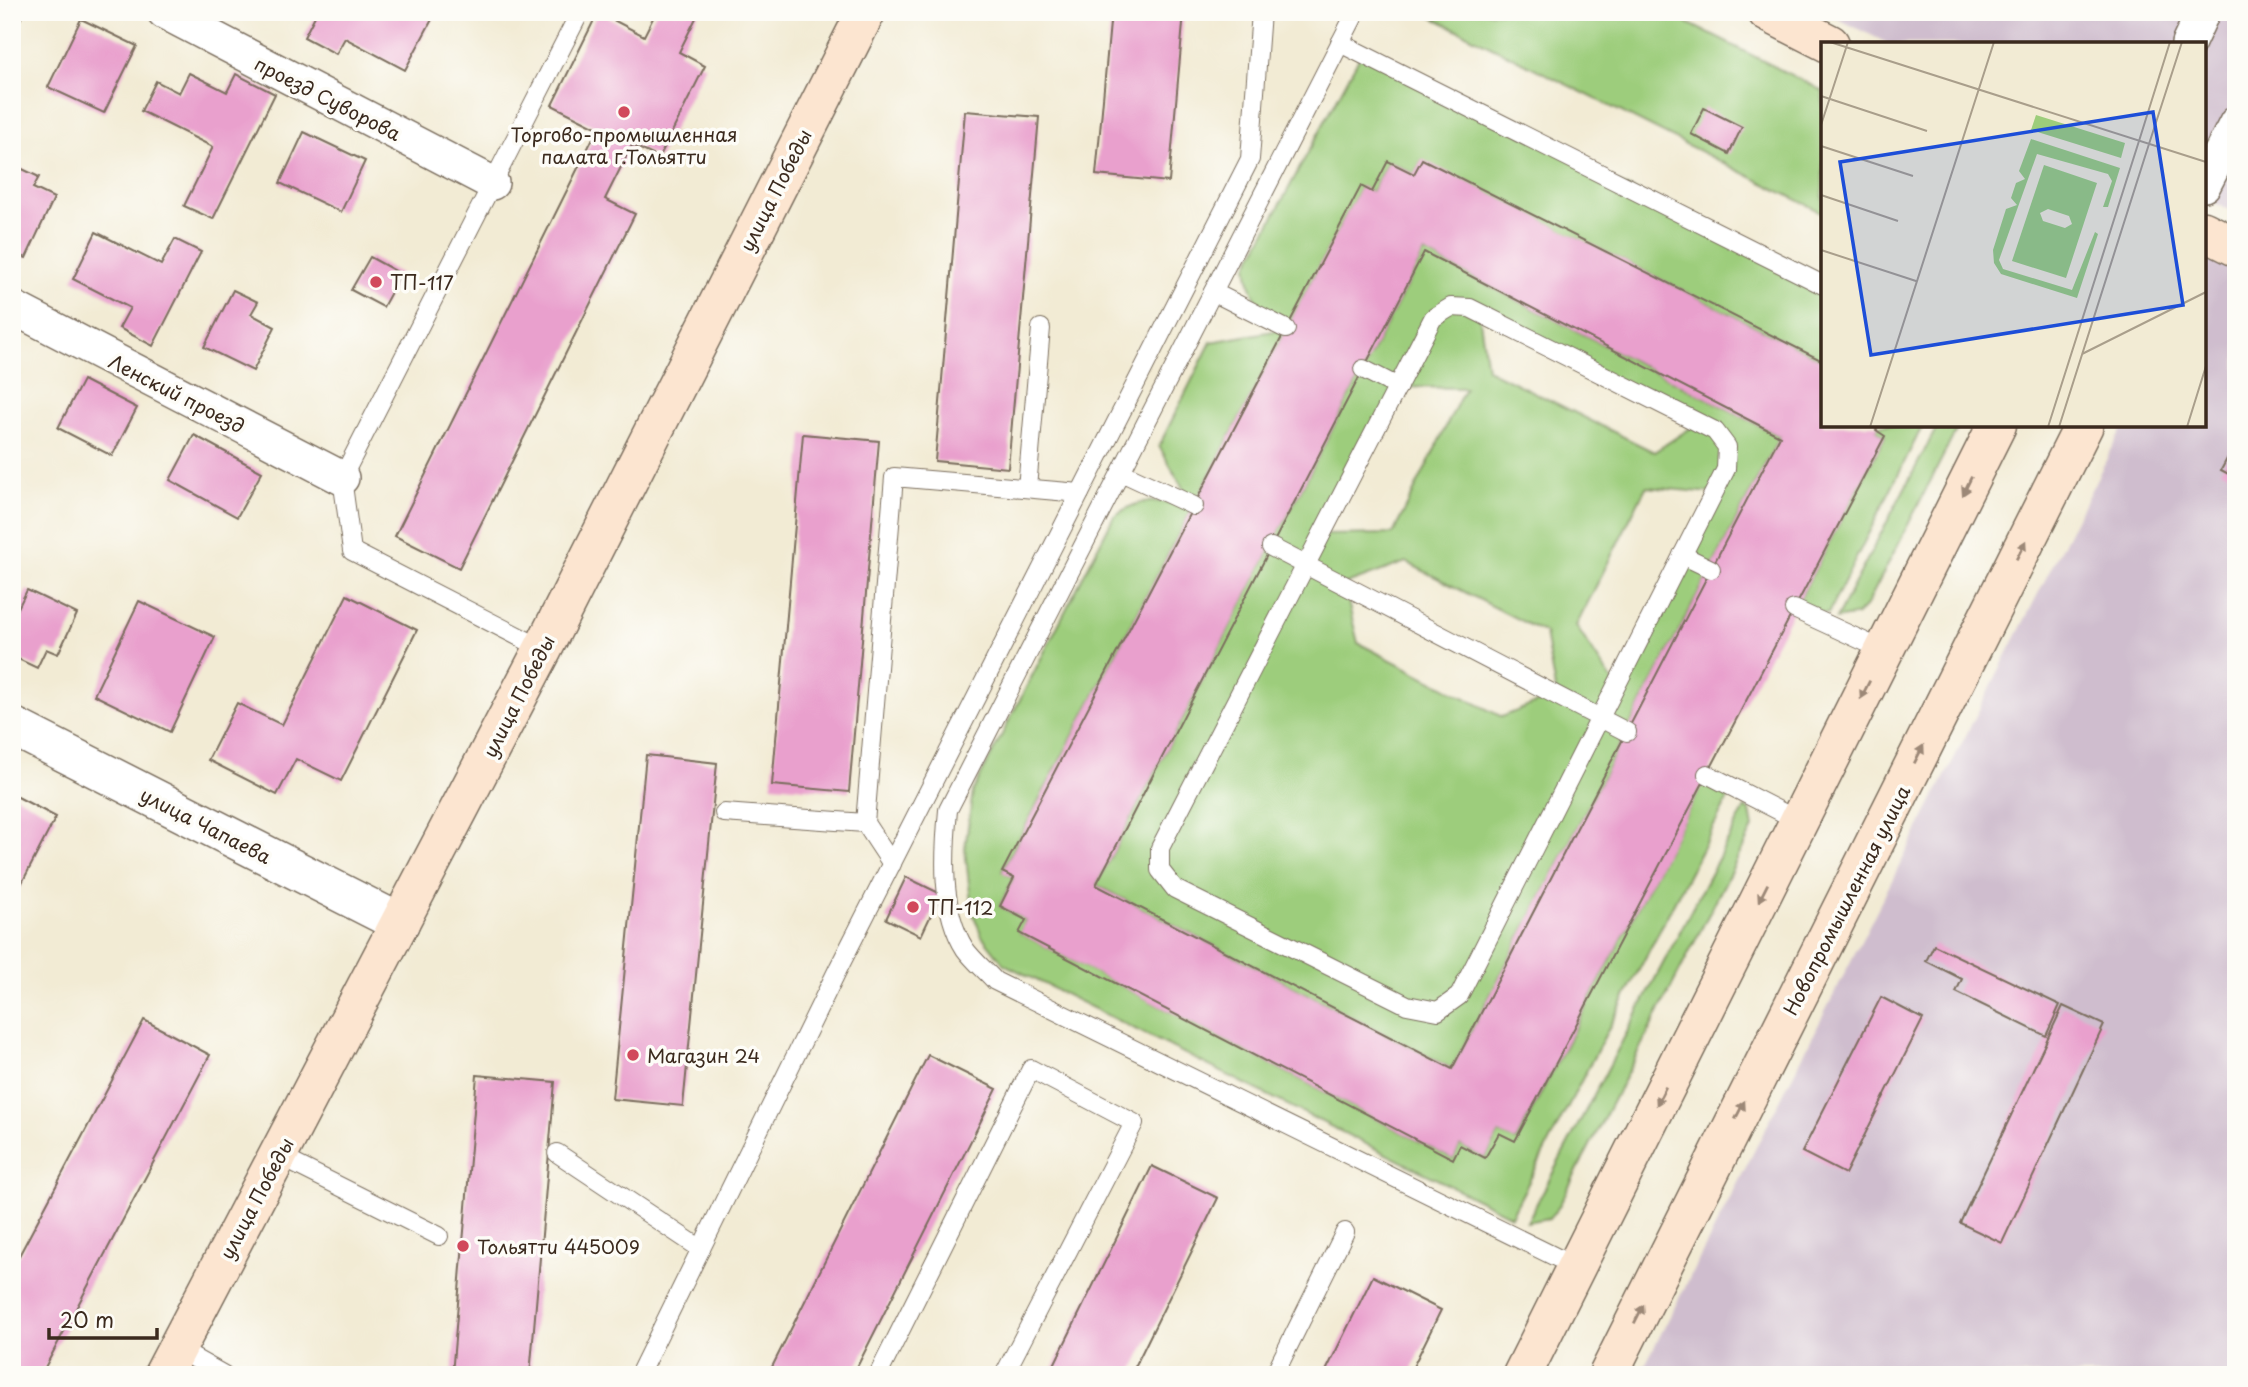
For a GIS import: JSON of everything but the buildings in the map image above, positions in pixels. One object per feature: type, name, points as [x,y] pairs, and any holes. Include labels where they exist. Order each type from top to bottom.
[{"type":"main road","name":"улица Победы","points":[[170,1361],[543,649],[866,12]]},
{"type":"main road","points":[[1767,12],[1826,42]]},
{"type":"main road","points":[[2206,232],[2236,247]]},
{"type":"main road","points":[[1522,1375],[1996,427]]},
{"type":"main road","name":"Новопромышленная улица","points":[[1608,1375],[2083,427]]},
{"type":"street","name":"проезд Суворова","points":[[164,12],[492,183]]},
{"type":"street","points":[[2189,42],[2203,12]]},
{"type":"street","points":[[2206,181],[2236,123]]},
{"type":"street","name":"Ленский проезд","points":[[12,307],[342,478]]},
{"type":"street","name":"улица Чапаева","points":[[12,726],[400,923]]},
{"type":"lane","points":[[543,649],[352,551],[342,478],[580,12]]},
{"type":"lane","points":[[639,1375],[892,864],[1250,159],[1261,12]]},
{"type":"lane","points":[[1356,12],[948,810],[943,865],[948,902],[965,948],[995,981],[1576,1267]]},
{"type":"lane","points":[[1340,43],[1821,284]]},
{"type":"lane","points":[[1213,292],[1286,329]]},
{"type":"lane","points":[[1451,307],[1470,308],[1715,431],[1727,447],[1726,469],[1460,996],[1438,1011],[1407,1005],[1175,888],[1160,870],[1160,848],[1398,387],[1433,318],[1451,307]]},
{"type":"lane","points":[[1027,488],[1041,328]]},
{"type":"lane","points":[[1363,369],[1398,387]]},
{"type":"lane","points":[[1121,472],[1194,506]]},
{"type":"lane","points":[[892,864],[865,823],[894,477],[1080,493]]},
{"type":"lane","points":[[1271,547],[1627,732]]},
{"type":"lane","points":[[1682,555],[1711,569]]},
{"type":"lane","points":[[1794,609],[1885,651]]},
{"type":"lane","points":[[1707,775],[1799,821]]},
{"type":"lane","points":[[724,813],[865,823]]},
{"type":"lane","points":[[878,1375],[1031,1069],[1134,1124],[1004,1375]]},
{"type":"lane","points":[[557,1153],[701,1249]]},
{"type":"lane","points":[[279,1156],[439,1236]]},
{"type":"lane","points":[[1274,1375],[1345,1232]]},
{"type":"lane","points":[[170,1361],[224,1375]]},
{"type":"shaded area","points":[[1824,12],[2236,12],[2236,213],[2206,199],[2206,42],[1885,42]]},
{"type":"shaded area","points":[[2212,254],[2236,266],[2236,1375],[1640,1375],[2123,427],[2206,427],[2206,265]]},
{"type":"green space","points":[[1422,12],[1666,12],[1821,90],[1821,212]]},
{"type":"green space","points":[[1361,54],[1821,284],[1821,360],[1422,160],[1414,174],[1388,161],[1372,192],[1361,187],[1002,871],[1014,878],[1000,906],[1026,920],[1020,933],[1453,1159],[1460,1145],[1485,1158],[1499,1133],[1516,1141],[1707,774],[1730,795],[1511,1216],[1004,964],[982,936],[972,911],[965,848],[973,791],[1114,516],[1144,502],[1193,506],[1159,446],[1211,342],[1285,329],[1258,302],[1251,287],[1247,266]]},
{"type":"green space","points":[[1424,252],[1780,436],[1452,1069],[1096,885]],"holes":[[[1479,313],[1698,423],[1654,452],[1487,369]],[[1398,387],[1465,388],[1393,534],[1323,535]],[[1646,487],[1713,493],[1615,685],[1576,626]],[[1406,562],[1545,633],[1556,695],[1502,717],[1358,643],[1344,585]]]},
{"type":"green space","points":[[1878,427],[1922,427],[1828,614],[1794,609],[1885,436],[1876,430]]},
{"type":"green space","points":[[1937,427],[1958,427],[1867,605],[1857,615],[1836,619]]},
{"type":"green space","points":[[1745,808],[1750,811],[1753,828],[1558,1208],[1549,1218],[1527,1222]]},
{"type":"place","name":"Торгово-промышленная палата г.Тольятти","points":[[624,112]]},
{"type":"place","name":"ТП-117","points":[[376,282]]},
{"type":"place","name":"ТП-112","points":[[913,907]]},
{"type":"place","name":"Магазин 24","points":[[633,1055]]},
{"type":"place","name":"Тольятти 445009","points":[[463,1246]]}]
